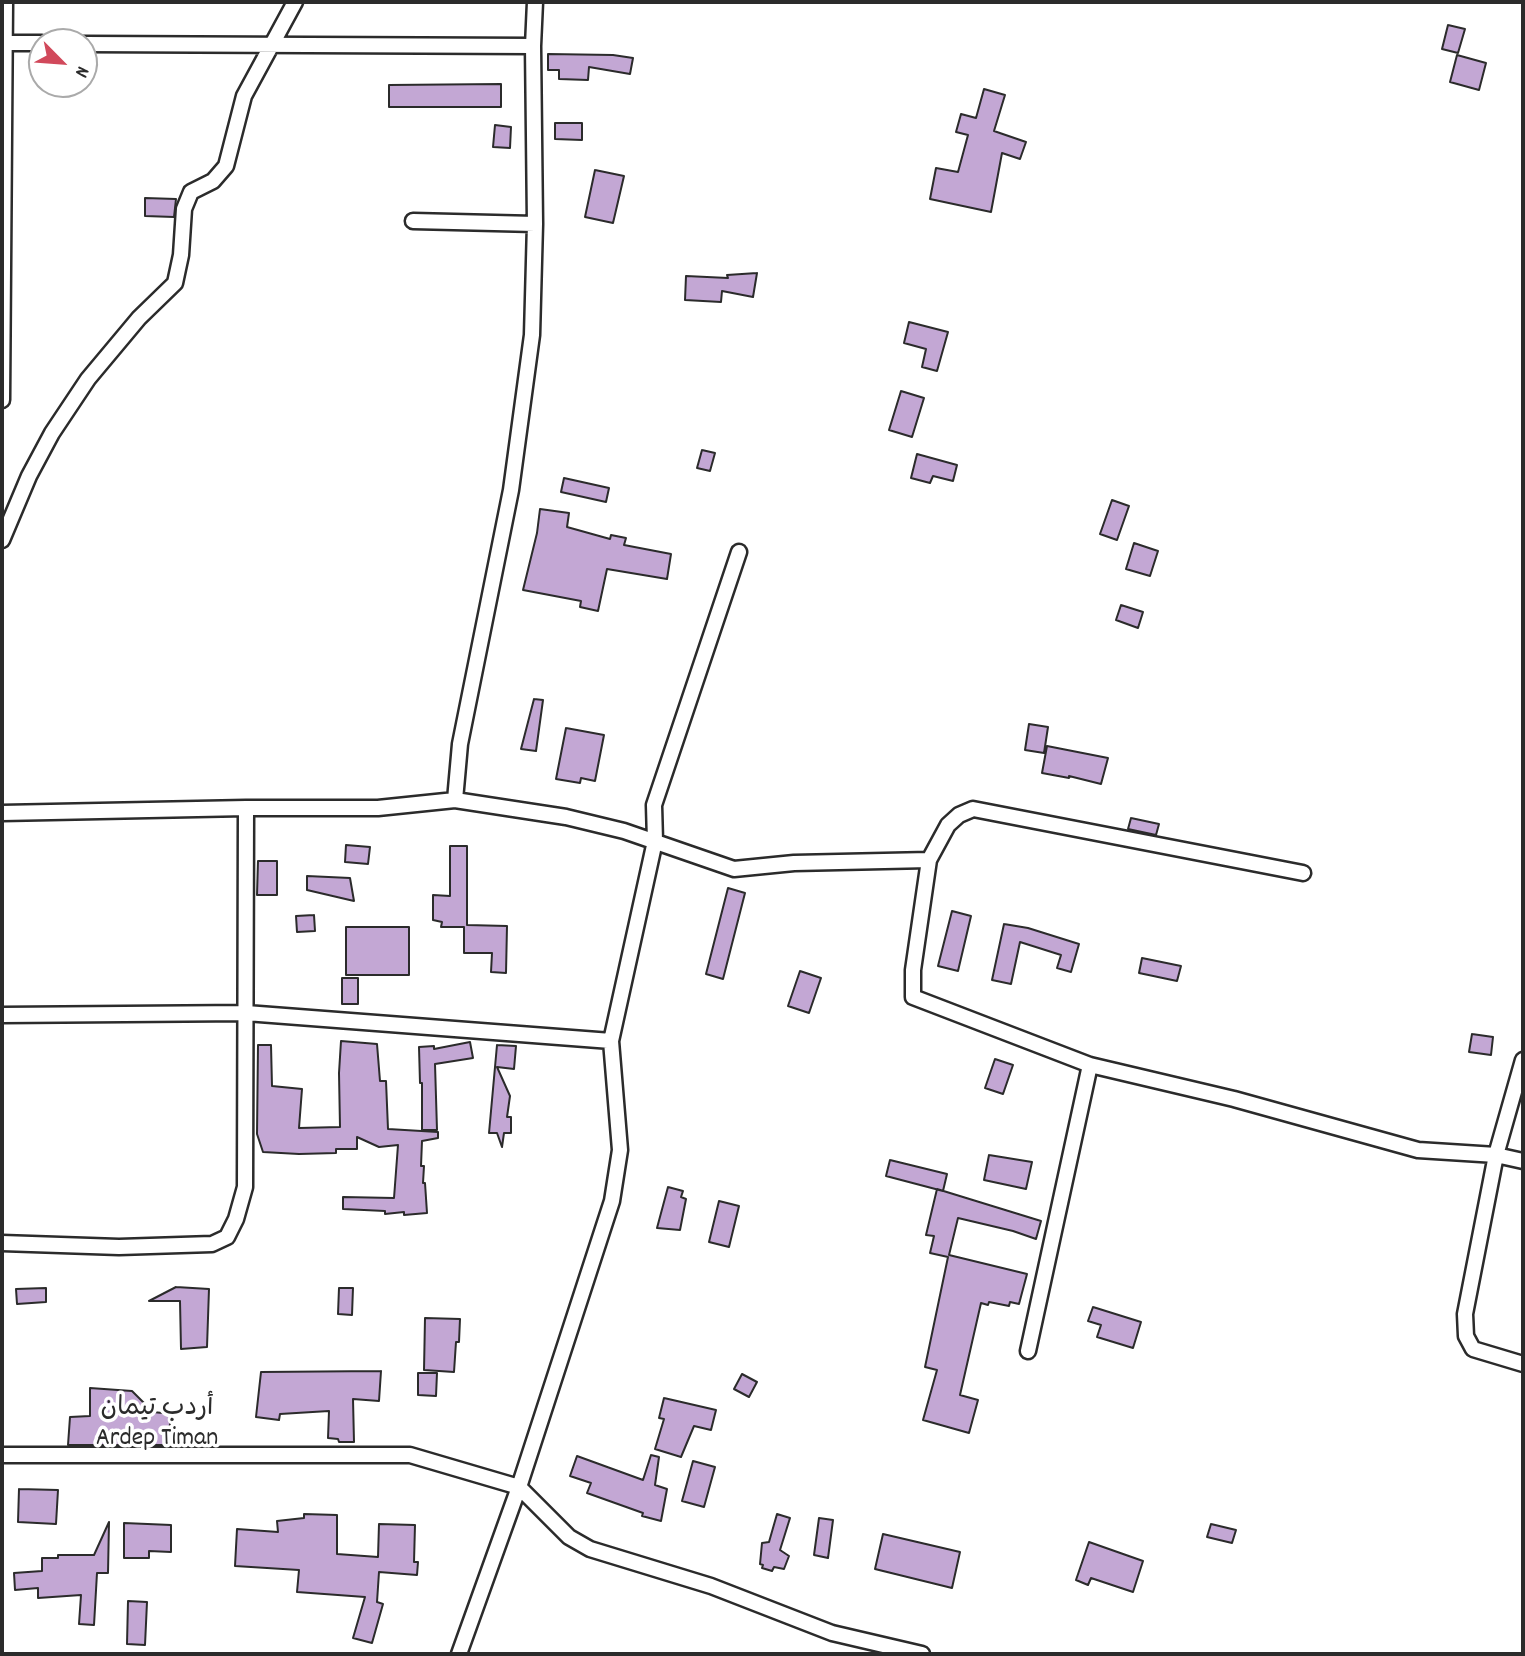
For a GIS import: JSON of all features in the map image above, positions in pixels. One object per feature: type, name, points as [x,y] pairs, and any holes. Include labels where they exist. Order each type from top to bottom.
[{"type":"street","points":[[2,400],[5,2]]},
{"type":"street","points":[[2,540],[29,476],[52,433],[88,379],[139,318],[175,283],[181,255],[184,209],[191,192],[213,181],[226,166],[244,96],[295,2]]},
{"type":"street","points":[[455,800],[460,744],[511,490],[532,335],[536,224],[533,46],[535,2]]},
{"type":"street","points":[[3,43],[28,43]]},
{"type":"street","points":[[98,44],[533,46]]},
{"type":"street","points":[[413,221],[536,224]]},
{"type":"street","points":[[459,1654],[519,1487],[612,1201],[620,1150],[611,1041],[655,841],[654,805],[739,552]]},
{"type":"street","points":[[2,813],[377,808],[455,800],[566,817],[655,841],[734,869],[794,863],[929,860]]},
{"type":"street","points":[[2,1243],[132,1247],[212,1244],[227,1237],[236,1219],[245,1187],[246,808]]},
{"type":"street","points":[[1303,873],[973,809],[947,825],[929,860],[913,970],[913,997],[1090,1065],[1234,1099],[1418,1150],[1496,1155],[1523,1161]]},
{"type":"street","points":[[2,1015],[246,1013],[611,1041]]},
{"type":"street","points":[[1523,1060],[1496,1155],[1465,1314],[1466,1336],[1473,1349],[1523,1364]]},
{"type":"street","points":[[1028,1351],[1090,1065]]},
{"type":"street","points":[[2,1455],[410,1455],[519,1487],[569,1537],[590,1549],[711,1586],[832,1633],[922,1654]]},
{"type":"building","points":[[1448,25],[1465,29],[1458,53],[1442,49]]},
{"type":"building","points":[[548,54],[633,58],[630,74],[589,67],[588,80],[559,79],[559,70],[548,70]]},
{"type":"building","points":[[1457,55],[1486,63],[1479,90],[1450,82]]},
{"type":"building","points":[[501,84],[501,107],[389,107],[389,85]]},
{"type":"building","points":[[984,89],[1005,95],[994,131],[1026,142],[1020,159],[1002,153],[991,212],[930,199],[936,168],[958,172],[968,135],[956,132],[961,114],[976,118]]},
{"type":"building","points":[[555,123],[582,123],[582,140],[555,139]]},
{"type":"building","points":[[495,125],[511,127],[510,148],[493,147]]},
{"type":"building","points":[[595,170],[624,176],[613,223],[585,217]]},
{"type":"building","points":[[145,198],[176,199],[174,217],[145,216]]},
{"type":"building","points":[[757,273],[753,297],[722,291],[721,302],[685,300],[686,276],[728,278],[727,275]]},
{"type":"building","points":[[909,322],[948,332],[937,371],[922,367],[926,349],[904,343]]},
{"type":"building","points":[[901,391],[924,398],[912,437],[889,430]]},
{"type":"building","points":[[702,450],[715,453],[710,471],[697,468]]},
{"type":"building","points":[[917,454],[957,465],[953,481],[933,476],[930,483],[911,478]]},
{"type":"building","points":[[564,478],[609,488],[606,502],[561,492]]},
{"type":"building","points":[[1112,500],[1129,506],[1117,540],[1100,534]]},
{"type":"building","points":[[540,509],[569,513],[567,527],[610,539],[611,535],[626,538],[624,545],[671,554],[667,579],[607,569],[598,611],[580,607],[581,601],[523,590]]},
{"type":"building","points":[[1134,543],[1158,551],[1150,576],[1126,569]]},
{"type":"building","points":[[1121,605],[1143,612],[1138,628],[1116,620]]},
{"type":"building","points":[[534,699],[543,700],[536,751],[521,749]]},
{"type":"building","points":[[1029,724],[1048,727],[1044,753],[1025,750]]},
{"type":"building","points":[[566,728],[604,735],[595,781],[581,778],[580,783],[556,779]]},
{"type":"building","points":[[1047,746],[1108,758],[1101,784],[1042,773]]},
{"type":"building","points":[[1131,818],[1159,824],[1156,835],[1128,829]]},
{"type":"building","points":[[346,845],[370,847],[368,864],[345,862]]},
{"type":"building","points":[[450,846],[467,846],[467,925],[507,926],[506,973],[491,972],[492,953],[464,953],[464,927],[441,927],[442,922],[433,920],[433,895],[450,896]]},
{"type":"building","points":[[258,861],[277,861],[277,895],[257,895]]},
{"type":"building","points":[[307,876],[350,878],[354,901],[307,890]]},
{"type":"building","points":[[728,888],[745,893],[723,979],[706,974]]},
{"type":"building","points":[[952,911],[971,916],[958,971],[938,966]]},
{"type":"building","points":[[314,915],[315,931],[297,932],[296,916]]},
{"type":"building","points":[[1004,924],[1028,928],[1079,944],[1071,972],[1057,968],[1061,955],[1020,942],[1011,984],[992,980]]},
{"type":"building","points":[[346,927],[409,927],[409,975],[346,975]]},
{"type":"building","points":[[1142,958],[1181,966],[1177,981],[1139,973]]},
{"type":"building","points":[[800,971],[821,978],[809,1013],[788,1006]]},
{"type":"building","points":[[342,978],[358,978],[358,1004],[342,1004]]},
{"type":"building","points":[[1472,1034],[1493,1037],[1491,1055],[1469,1052]]},
{"type":"building","points":[[341,1041],[377,1044],[380,1081],[386,1081],[388,1129],[438,1132],[438,1138],[422,1141],[421,1166],[424,1166],[427,1213],[404,1215],[404,1212],[385,1214],[385,1211],[343,1209],[343,1197],[394,1198],[398,1145],[379,1147],[357,1137],[357,1149],[336,1149],[336,1153],[263,1152],[257,1134],[258,1045],[271,1045],[272,1086],[302,1089],[299,1128],[340,1127]]},
{"type":"building","points":[[470,1042],[473,1058],[435,1064],[437,1130],[422,1130],[419,1047],[434,1046],[434,1049]]},
{"type":"building","points":[[497,1045],[516,1046],[514,1069],[497,1067],[510,1096],[507,1117],[511,1117],[511,1133],[504,1133],[502,1147],[497,1133],[489,1133]]},
{"type":"building","points":[[995,1059],[1013,1065],[1003,1094],[985,1088]]},
{"type":"building","points":[[989,1155],[1032,1162],[1026,1189],[984,1180]]},
{"type":"building","points":[[890,1160],[947,1174],[943,1191],[886,1176]]},
{"type":"building","points":[[668,1187],[683,1191],[681,1197],[686,1199],[680,1230],[657,1228]]},
{"type":"building","points":[[937,1189],[1041,1221],[1036,1239],[958,1218],[949,1255],[1027,1274],[1019,1304],[1010,1302],[1009,1306],[981,1303],[960,1395],[978,1400],[969,1433],[923,1420],[937,1370],[925,1367],[948,1257],[930,1253],[934,1236],[926,1235]]},
{"type":"building","points":[[719,1201],[739,1206],[729,1247],[709,1242]]},
{"type":"building","points":[[176,1287],[209,1289],[207,1347],[181,1349],[180,1301],[149,1301]]},
{"type":"building","points":[[46,1288],[46,1302],[17,1304],[16,1289]]},
{"type":"building","points":[[339,1288],[353,1288],[352,1315],[338,1314]]},
{"type":"building","points":[[1093,1307],[1141,1322],[1133,1348],[1097,1337],[1101,1325],[1088,1321]]},
{"type":"building","points":[[425,1318],[460,1319],[454,1372],[424,1370]]},
{"type":"building","points":[[381,1371],[379,1401],[353,1399],[354,1442],[339,1442],[338,1439],[328,1438],[329,1411],[280,1414],[279,1420],[256,1417],[261,1372]]},
{"type":"building","points":[[418,1373],[437,1373],[436,1396],[418,1395]]},
{"type":"building","points":[[742,1374],[757,1382],[749,1397],[734,1389]]},
{"type":"building","points":[[90,1388],[132,1391],[153,1412],[172,1414],[166,1445],[68,1445],[70,1417],[90,1416]]},
{"type":"building","points":[[664,1398],[716,1410],[711,1430],[694,1426],[681,1457],[655,1449],[664,1419],[659,1418]]},
{"type":"building","points":[[651,1455],[659,1457],[655,1485],[667,1489],[661,1521],[587,1493],[591,1483],[570,1476],[577,1456],[643,1480]]},
{"type":"building","points":[[693,1461],[715,1467],[704,1507],[682,1501]]},
{"type":"building","points":[[19,1489],[58,1490],[56,1524],[18,1522]]},
{"type":"building","points":[[304,1514],[337,1515],[337,1554],[378,1557],[379,1524],[415,1525],[414,1562],[418,1562],[417,1575],[379,1572],[377,1602],[383,1604],[372,1643],[353,1638],[365,1597],[297,1592],[299,1570],[235,1566],[237,1529],[278,1532],[277,1521],[304,1518]]},
{"type":"building","points":[[777,1514],[790,1518],[780,1550],[789,1556],[784,1569],[774,1567],[772,1571],[762,1568],[763,1565],[760,1564],[762,1543],[769,1542]]},
{"type":"building","points":[[819,1518],[833,1520],[828,1558],[814,1555]]},
{"type":"building","points":[[109,1522],[108,1573],[97,1573],[94,1625],[79,1624],[81,1595],[38,1598],[38,1588],[15,1590],[14,1573],[42,1571],[42,1558],[94,1555]]},
{"type":"building","points":[[124,1523],[171,1525],[171,1552],[149,1551],[149,1558],[124,1558]]},
{"type":"building","points":[[1211,1524],[1236,1530],[1232,1543],[1207,1537]]},
{"type":"building","points":[[883,1534],[960,1552],[952,1588],[875,1569]]},
{"type":"building","points":[[1089,1542],[1143,1561],[1133,1592],[1091,1578],[1088,1585],[1076,1580]]},
{"type":"building","points":[[128,1601],[147,1602],[145,1645],[127,1644]]},
{"type":"district","name":"أردب تيمان Ardep Timan","points":[[157,1425]]}]
